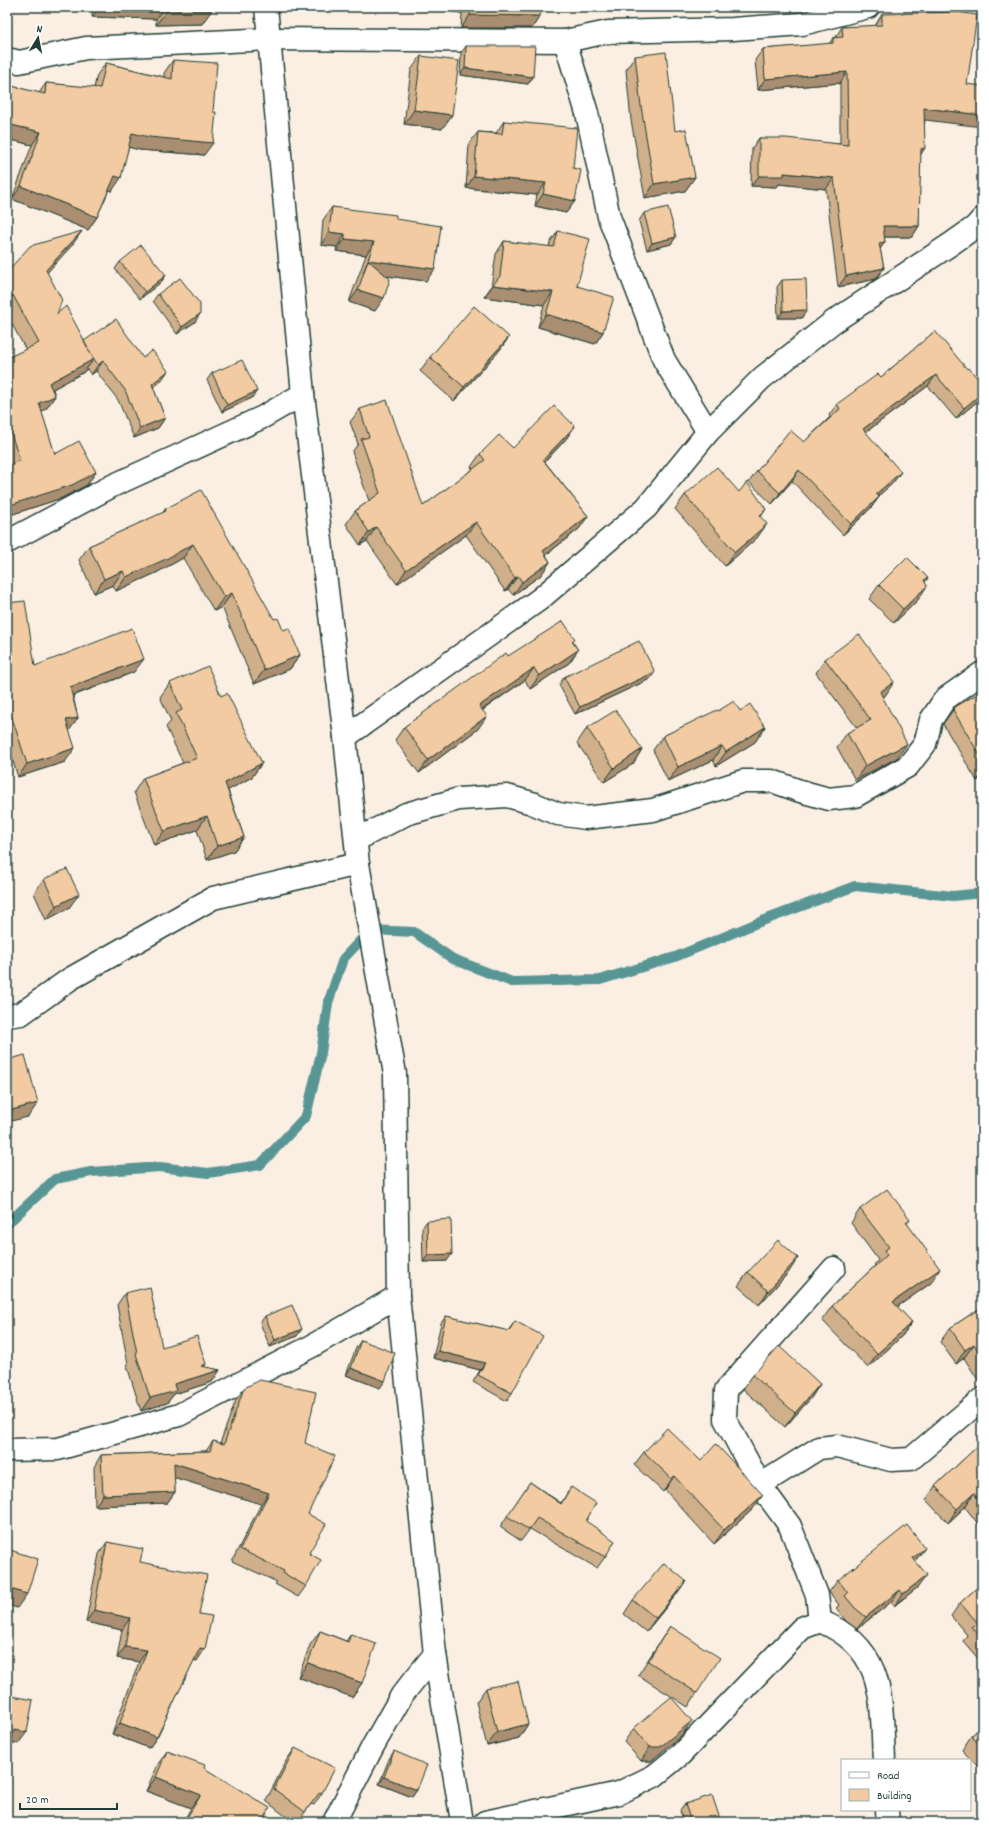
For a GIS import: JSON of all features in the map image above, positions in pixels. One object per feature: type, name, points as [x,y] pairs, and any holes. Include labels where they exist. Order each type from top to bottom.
[{"type":"street","points":[[266,7],[303,394],[345,737],[358,864],[395,1074],[398,1296],[434,1654],[462,1822]]},
{"type":"street","points":[[7,59],[19,62],[86,48],[270,39],[565,41],[608,32],[733,30],[802,24],[868,7]]},
{"type":"street","points":[[565,41],[586,113],[609,217],[664,360],[708,432]]},
{"type":"street","points":[[345,737],[545,595],[646,508],[708,432],[762,378],[833,322],[974,228],[982,219]]},
{"type":"street","points":[[7,542],[112,486],[262,417],[303,394]]},
{"type":"street","points":[[356,840],[406,814],[459,799],[507,796],[532,803],[558,814],[586,818],[653,810],[743,781],[772,781],[829,799],[855,796],[908,766],[925,744],[931,720],[945,699],[982,673]]},
{"type":"street","points":[[7,1016],[21,1014],[70,979],[213,898],[358,864]]},
{"type":"street","points":[[820,1621],[817,1595],[790,1526],[760,1485],[725,1419],[726,1390],[834,1268]]},
{"type":"street","points":[[7,1450],[58,1449],[179,1415],[312,1346],[398,1296]]},
{"type":"street","points":[[760,1485],[819,1448],[838,1446],[891,1460],[911,1459],[982,1399]]},
{"type":"street","points":[[484,1822],[619,1793],[654,1776],[682,1754],[802,1628],[820,1621],[839,1629],[858,1646],[876,1673],[880,1692],[884,1759]]},
{"type":"street","points":[[334,1822],[373,1746],[402,1695],[434,1654]]},
{"type":"street","points":[[887,1811],[888,1822]]},
{"type":"building","points":[[166,7],[212,7],[212,10],[166,11]]},
{"type":"building","points":[[470,7],[541,7],[540,16],[470,15]]},
{"type":"building","points":[[957,12],[977,15],[967,84],[982,86],[982,115],[924,108],[925,148],[921,149],[919,226],[883,226],[885,242],[879,243],[884,268],[846,276],[834,178],[784,173],[784,176],[759,176],[759,138],[786,138],[848,145],[847,72],[765,79],[763,49],[833,43],[833,38],[843,37],[842,27],[882,25],[882,14]]},
{"type":"building","points":[[466,46],[535,46],[533,77],[465,68]]},
{"type":"building","points":[[666,52],[675,131],[686,129],[695,177],[654,184],[641,106],[635,56]]},
{"type":"building","points":[[421,56],[459,61],[452,115],[414,110]]},
{"type":"building","points":[[173,60],[217,63],[213,112],[216,112],[213,143],[149,137],[132,133],[121,178],[115,176],[97,217],[21,186],[41,132],[7,124],[7,85],[45,94],[46,83],[100,88],[106,63],[172,79]]},
{"type":"building","points":[[504,121],[577,128],[573,168],[581,170],[575,201],[543,194],[546,183],[474,176],[478,132],[502,134]]},
{"type":"building","points":[[332,207],[396,215],[396,219],[441,226],[435,269],[368,260],[374,242],[345,239],[345,234],[329,232]]},
{"type":"building","points":[[668,207],[676,237],[652,243],[644,213]]},
{"type":"building","points":[[82,231],[46,270],[62,300],[57,314],[66,306],[94,359],[49,383],[55,396],[39,403],[55,454],[79,441],[96,472],[72,485],[7,506],[7,466],[20,460],[7,422],[7,358],[39,343],[13,295],[7,297],[7,272],[30,246]]},
{"type":"building","points":[[558,231],[590,239],[577,286],[614,297],[603,332],[546,314],[553,292],[493,285],[500,276],[504,241],[554,247]]},
{"type":"building","points":[[141,245],[166,275],[145,292],[120,262]]},
{"type":"building","points":[[368,260],[390,279],[384,298],[358,290]]},
{"type":"building","points":[[180,278],[200,304],[200,314],[182,327],[158,294]]},
{"type":"building","points":[[806,279],[807,310],[783,311],[782,280]]},
{"type":"building","points":[[474,306],[509,337],[464,387],[430,357]]},
{"type":"building","points":[[116,319],[143,358],[152,350],[168,371],[152,384],[165,418],[140,428],[125,390],[103,361],[98,365],[84,341]]},
{"type":"building","points":[[935,331],[967,369],[969,368],[982,384],[982,393],[964,408],[936,375],[863,429],[901,472],[876,494],[879,497],[851,524],[799,470],[780,493],[757,471],[790,430],[804,442],[840,409],[837,404],[878,374],[881,377]]},
{"type":"building","points":[[242,360],[257,391],[227,405],[212,373]]},
{"type":"building","points":[[387,400],[423,506],[485,460],[480,454],[499,435],[513,448],[554,406],[575,426],[543,460],[588,516],[543,551],[550,562],[522,582],[518,576],[515,578],[476,522],[406,570],[376,527],[369,532],[355,511],[380,493],[361,439],[369,437],[360,409]]},
{"type":"building","points":[[717,467],[739,492],[747,482],[766,509],[760,516],[767,524],[735,552],[685,495]]},
{"type":"building","points":[[201,490],[274,619],[278,618],[283,630],[289,628],[300,655],[264,670],[232,593],[224,597],[193,544],[166,559],[126,577],[123,571],[104,579],[89,546],[166,511],[165,509]]},
{"type":"building","points":[[907,557],[928,578],[924,580],[927,586],[903,609],[879,585]]},
{"type":"building","points":[[25,601],[35,666],[132,628],[144,659],[70,687],[78,718],[66,720],[75,748],[27,764],[7,705],[7,603]]},
{"type":"building","points":[[563,621],[575,639],[572,641],[578,650],[539,676],[534,668],[479,706],[487,716],[428,760],[404,727],[506,653],[508,656]]},
{"type":"building","points":[[859,634],[894,682],[880,692],[907,744],[865,766],[847,733],[871,720],[825,659]]},
{"type":"building","points":[[639,641],[655,672],[580,707],[564,677]]},
{"type":"building","points":[[208,666],[221,696],[227,693],[262,763],[225,783],[244,837],[217,846],[207,816],[164,831],[143,778],[197,758],[176,713],[182,710],[170,683]]},
{"type":"building","points":[[982,691],[982,759],[953,710],[955,707]]},
{"type":"building","points":[[734,701],[740,711],[750,704],[765,727],[726,752],[722,746],[678,767],[663,736],[717,710],[718,711]]},
{"type":"building","points":[[616,710],[642,749],[614,768],[587,728]]},
{"type":"building","points":[[67,869],[79,894],[56,906],[44,879]]},
{"type":"building","points":[[25,1055],[38,1103],[8,1111],[7,1060]]},
{"type":"building","points":[[887,1189],[910,1219],[906,1222],[940,1269],[893,1302],[912,1322],[877,1354],[832,1306],[887,1255],[884,1251],[889,1247],[860,1209]]},
{"type":"building","points":[[451,1219],[452,1254],[428,1255],[427,1221]]},
{"type":"building","points":[[778,1240],[798,1258],[768,1291],[748,1272]]},
{"type":"building","points":[[150,1287],[162,1347],[197,1336],[206,1364],[201,1366],[220,1370],[174,1384],[176,1391],[150,1398],[136,1354],[125,1293]]},
{"type":"building","points":[[292,1305],[302,1329],[275,1340],[265,1316]]},
{"type":"building","points":[[982,1307],[982,1357],[974,1344],[965,1350],[950,1328]]},
{"type":"building","points":[[446,1316],[509,1331],[515,1321],[543,1336],[512,1393],[478,1375],[485,1363],[438,1351]]},
{"type":"building","points":[[361,1340],[395,1353],[385,1381],[351,1368]]},
{"type":"building","points":[[779,1346],[820,1384],[795,1413],[753,1375]]},
{"type":"building","points":[[260,1380],[316,1392],[305,1443],[335,1456],[308,1514],[326,1524],[309,1553],[321,1560],[306,1586],[283,1573],[284,1571],[240,1549],[269,1493],[174,1463],[175,1492],[103,1495],[101,1455],[210,1451],[213,1441],[224,1444],[244,1388]]},
{"type":"building","points":[[667,1428],[701,1461],[716,1444],[763,1495],[724,1530],[674,1476],[672,1479],[644,1452]]},
{"type":"building","points":[[982,1442],[982,1504],[974,1493],[957,1509],[935,1486]]},
{"type":"building","points":[[530,1482],[561,1504],[571,1487],[596,1503],[586,1521],[615,1541],[605,1557],[537,1518],[529,1530],[507,1516]]},
{"type":"building","points":[[907,1525],[925,1548],[913,1558],[927,1575],[903,1594],[900,1590],[866,1617],[855,1608],[845,1596],[848,1593],[838,1580]]},
{"type":"building","points":[[107,1542],[143,1549],[140,1562],[207,1575],[199,1614],[212,1616],[205,1649],[200,1648],[157,1737],[120,1723],[147,1650],[125,1647],[130,1618],[94,1610]]},
{"type":"building","points":[[7,1549],[38,1559],[27,1594],[7,1588]]},
{"type":"building","points":[[664,1563],[686,1581],[656,1618],[633,1600]]},
{"type":"building","points":[[982,1583],[982,1639],[972,1627],[978,1623],[960,1603]]},
{"type":"building","points":[[670,1626],[720,1658],[697,1693],[648,1661]]},
{"type":"building","points":[[320,1631],[348,1642],[351,1634],[376,1644],[362,1683],[308,1663]]},
{"type":"building","points":[[518,1681],[528,1724],[497,1732],[486,1688]]},
{"type":"building","points":[[7,1695],[33,1700],[27,1732],[14,1730],[7,1769]]},
{"type":"building","points":[[671,1697],[692,1721],[660,1747],[650,1747],[634,1728]]},
{"type":"building","points":[[982,1726],[982,1747],[971,1736]]},
{"type":"building","points":[[295,1748],[335,1768],[322,1793],[320,1792],[305,1812],[274,1789]]},
{"type":"building","points":[[167,1751],[205,1765],[204,1768],[270,1808],[262,1822],[184,1822],[201,1795],[156,1777]]},
{"type":"building","points":[[394,1751],[427,1765],[417,1790],[384,1777]]},
{"type":"building","points":[[712,1795],[721,1822],[691,1822],[685,1804]]},
{"type":"waterway","points":[[7,1224],[55,1179],[91,1172],[160,1167],[208,1173],[260,1165],[306,1116],[321,1053],[328,1003],[343,959],[370,930],[414,932],[453,959],[512,982],[600,980],[675,957],[762,921],[855,886],[953,896],[982,893]]}]
